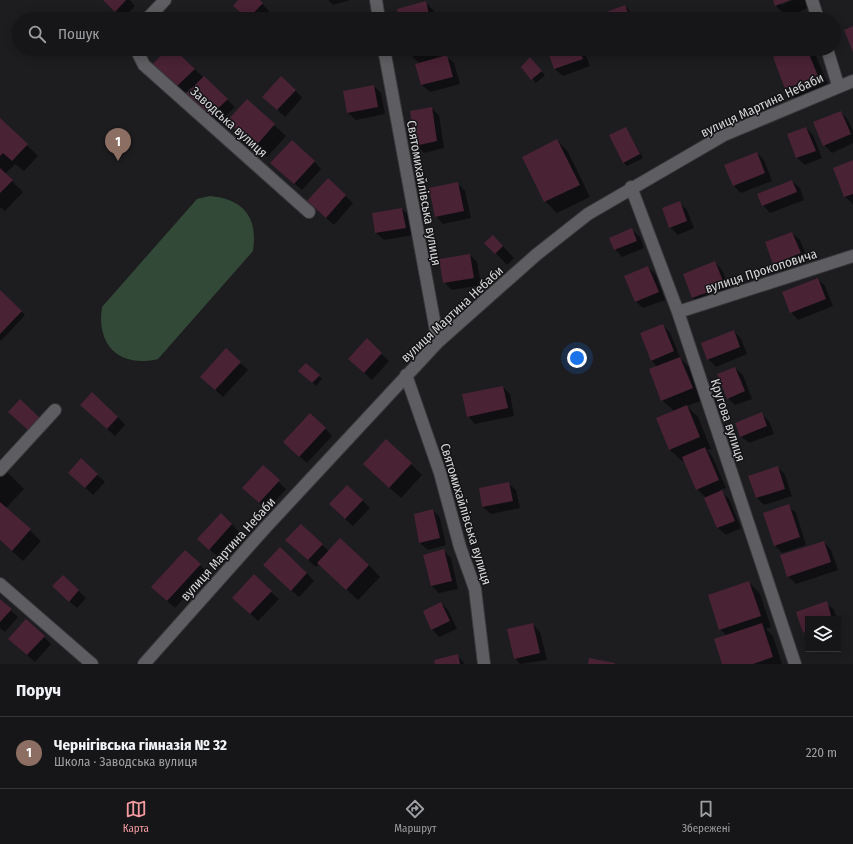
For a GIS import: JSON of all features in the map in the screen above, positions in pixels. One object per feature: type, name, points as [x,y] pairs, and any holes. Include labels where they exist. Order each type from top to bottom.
[{"type":"street","points":[[154,12],[165,0]]},
{"type":"street","points":[[376,0],[378,12]]},
{"type":"street","points":[[812,0],[816,12]]},
{"type":"street","name":"Заводська вулиця","points":[[140,56],[144,65],[309,212]]},
{"type":"street","name":"Святомихайлівська вулиця","points":[[385,56],[438,342]]},
{"type":"street","points":[[829,56],[838,85]]},
{"type":"street","name":"вулиця Мартина Небаби","points":[[144,664],[406,375],[438,342],[536,255],[588,214],[632,187],[724,135],[838,85],[853,81]]},
{"type":"street","name":"Кругова вулиця","points":[[632,187],[678,312],[794,664]]},
{"type":"street","name":"вулиця Прокоповича","points":[[678,312],[853,256]]},
{"type":"street","name":"Святомихайлівська вулиця","points":[[406,375],[440,473],[460,547],[476,589],[484,664]]},
{"type":"street","points":[[0,470],[55,410]]},
{"type":"street","points":[[0,584],[92,664]]},
{"type":"green space","points":[[210,196],[232,201],[246,212],[251,220],[253,229],[253,251],[158,359],[144,361],[122,357],[107,343],[103,333],[101,321],[102,307],[197,199]]},
{"type":"building","points":[[103,0],[126,0],[115,12]]},
{"type":"building","points":[[238,0],[260,0],[263,3],[255,12],[240,12],[233,6]]},
{"type":"building","points":[[773,0],[790,0],[775,6]]},
{"type":"building","points":[[426,1],[428,12],[398,12],[397,9]]},
{"type":"building","points":[[625,5],[628,12],[607,12]]},
{"type":"building","points":[[853,26],[853,52],[844,30]]},
{"type":"building","points":[[160,56],[181,56],[195,69],[176,87],[151,66]]},
{"type":"building","points":[[447,56],[453,77],[421,85],[415,64]]},
{"type":"building","points":[[549,56],[582,56],[583,59],[554,69]]},
{"type":"building","points":[[810,56],[818,76],[785,89],[773,57]]},
{"type":"building","points":[[530,57],[542,71],[531,80],[521,67]]},
{"type":"building","points":[[204,76],[228,99],[209,117],[184,96]]},
{"type":"building","points":[[281,76],[296,90],[277,110],[262,97]]},
{"type":"building","points":[[374,85],[378,107],[347,113],[343,91]]},
{"type":"building","points":[[247,99],[275,124],[255,147],[227,121]]},
{"type":"building","points":[[432,107],[437,141],[415,146],[410,111]]},
{"type":"building","points":[[841,111],[851,134],[823,146],[813,122]]},
{"type":"building","points":[[0,118],[28,144],[12,161],[3,153],[0,156]]},
{"type":"building","points":[[626,127],[640,154],[623,163],[609,135]]},
{"type":"building","points":[[806,127],[816,151],[796,158],[787,134]]},
{"type":"building","points":[[557,139],[580,185],[544,202],[522,157]]},
{"type":"building","points":[[292,140],[315,161],[294,184],[270,163]]},
{"type":"building","points":[[757,152],[765,173],[733,186],[724,165]]},
{"type":"building","points":[[853,160],[853,194],[844,197],[833,168]]},
{"type":"building","points":[[0,168],[13,180],[0,193]]},
{"type":"building","points":[[328,178],[346,195],[326,218],[307,201]]},
{"type":"building","points":[[792,180],[797,192],[762,206],[757,194]]},
{"type":"building","points":[[458,182],[464,211],[435,217],[429,188]]},
{"type":"building","points":[[680,201],[687,221],[669,228],[662,208]]},
{"type":"building","points":[[402,208],[406,228],[375,233],[372,213]]},
{"type":"building","points":[[632,228],[637,241],[614,250],[609,238]]},
{"type":"building","points":[[792,232],[801,253],[773,264],[765,242]]},
{"type":"building","points":[[493,235],[503,246],[495,254],[484,243]]},
{"type":"building","points":[[470,254],[474,278],[443,283],[439,259]]},
{"type":"building","points":[[715,261],[725,286],[692,298],[683,274]]},
{"type":"building","points":[[648,266],[659,292],[635,302],[624,276]]},
{"type":"building","points":[[818,278],[826,299],[790,313],[782,292]]},
{"type":"building","points":[[0,290],[22,311],[0,334]]},
{"type":"building","points":[[663,324],[674,351],[651,361],[640,333]]},
{"type":"building","points":[[734,330],[740,347],[707,360],[701,343]]},
{"type":"building","points":[[367,338],[382,353],[364,373],[348,359]]},
{"type":"building","points":[[226,348],[241,362],[215,390],[200,377]]},
{"type":"building","points":[[680,357],[693,388],[661,401],[649,369]]},
{"type":"building","points":[[306,363],[320,375],[312,383],[298,371]]},
{"type":"building","points":[[735,367],[745,391],[727,399],[717,374]]},
{"type":"building","points":[[503,386],[508,408],[467,417],[462,394]]},
{"type":"building","points":[[92,392],[118,417],[107,429],[80,405]]},
{"type":"building","points":[[20,399],[40,418],[28,430],[8,412]]},
{"type":"building","points":[[687,405],[700,437],[669,450],[656,418]]},
{"type":"building","points":[[762,412],[767,426],[740,437],[735,423]]},
{"type":"building","points":[[310,413],[326,428],[299,457],[283,442]]},
{"type":"building","points":[[386,439],[412,463],[389,488],[363,464]]},
{"type":"building","points":[[705,447],[719,480],[696,490],[682,457]]},
{"type":"building","points":[[81,458],[98,474],[85,488],[68,473]]},
{"type":"building","points":[[263,465],[280,480],[259,503],[242,488]]},
{"type":"building","points":[[778,466],[785,489],[756,498],[748,476]]},
{"type":"building","points":[[509,482],[513,501],[482,507],[479,488]]},
{"type":"building","points":[[347,485],[363,500],[345,519],[329,504]]},
{"type":"building","points":[[722,490],[735,521],[717,528],[704,498]]},
{"type":"building","points":[[0,502],[31,529],[12,551],[0,540]]},
{"type":"building","points":[[789,504],[800,537],[774,546],[763,513]]},
{"type":"building","points":[[433,509],[440,538],[419,543],[414,514]]},
{"type":"building","points":[[221,513],[232,524],[209,550],[197,539]]},
{"type":"building","points":[[301,524],[323,544],[308,560],[285,540]]},
{"type":"building","points":[[340,538],[369,565],[346,590],[317,563]]},
{"type":"building","points":[[824,541],[831,562],[787,577],[780,555]]},
{"type":"building","points":[[280,547],[307,573],[291,591],[263,565]]},
{"type":"building","points":[[444,549],[452,581],[431,586],[423,555]]},
{"type":"building","points":[[185,550],[201,564],[167,601],[151,587]]},
{"type":"building","points":[[254,574],[272,591],[250,614],[232,598]]},
{"type":"building","points":[[63,575],[79,590],[69,602],[52,586]]},
{"type":"building","points":[[749,581],[761,616],[719,630],[708,595]]},
{"type":"building","points":[[0,599],[12,609],[0,622]]},
{"type":"building","points":[[827,601],[831,616],[805,616],[805,632],[803,633],[796,612]]},
{"type":"building","points":[[441,602],[450,621],[431,630],[423,611]]},
{"type":"building","points":[[26,619],[45,636],[27,655],[8,639]]},
{"type":"building","points":[[533,623],[540,653],[514,659],[507,629]]},
{"type":"building","points":[[762,623],[773,657],[753,664],[722,664],[714,639]]},
{"type":"building","points":[[458,654],[460,664],[435,664],[434,660]]},
{"type":"building","points":[[589,658],[615,663],[615,664],[588,664]]},
{"type":"place","name":"Чернігівська гімназія № 32","points":[[118,161]]}]
